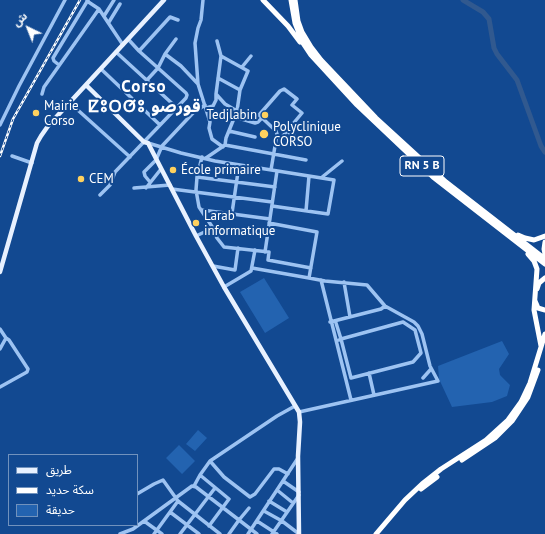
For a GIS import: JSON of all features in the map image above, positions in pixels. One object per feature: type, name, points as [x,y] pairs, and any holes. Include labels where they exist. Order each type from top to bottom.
[{"type":"highway","points":[[263,0],[288,26],[311,55]]},
{"type":"highway","name":"RN 5 B","points":[[291,0],[297,28],[303,43],[311,55],[357,105],[433,176],[545,264]]},
{"type":"highway","name":"RN 5 B","points":[[296,0],[298,21],[302,32],[315,53],[376,118],[446,182],[545,259]]},
{"type":"highway","points":[[501,225],[519,236],[528,239],[537,239],[545,236]]},
{"type":"highway","points":[[376,534],[404,500],[441,470],[486,440],[508,420],[521,402],[543,347],[534,310],[537,274],[536,266],[533,259],[516,242]]},
{"type":"highway","points":[[545,242],[545,254]]},
{"type":"highway","points":[[545,278],[540,281],[535,301],[538,308],[545,310]]},
{"type":"highway","points":[[380,534],[411,499],[425,486],[443,472],[489,443],[512,421],[534,384],[545,334]]},
{"type":"main road","points":[[0,272],[37,143],[41,136],[48,126],[164,0]]},
{"type":"main road","points":[[86,85],[146,142],[162,169],[224,287],[299,412],[299,534]]},
{"type":"street","points":[[0,125],[65,0]]},
{"type":"street","points":[[104,16],[114,0]]},
{"type":"street","points":[[202,0],[201,20],[195,43],[198,84],[210,122],[209,128],[212,139],[224,146],[306,160]]},
{"type":"street","points":[[59,65],[52,58],[87,1],[99,9],[123,45]]},
{"type":"street","points":[[109,22],[120,4]]},
{"type":"street","points":[[42,94],[44,87],[99,9]]},
{"type":"street","points":[[139,51],[170,17],[178,20]]},
{"type":"street","points":[[100,195],[110,185],[114,172],[146,142],[160,124],[186,98],[186,92],[139,51],[128,38]]},
{"type":"street","points":[[147,80],[158,68],[176,39]]},
{"type":"street","points":[[150,182],[144,174],[156,160],[162,146],[193,113],[205,106],[213,106],[216,100],[221,56],[217,40]]},
{"type":"street","points":[[116,52],[177,108]]},
{"type":"street","points":[[166,54],[181,66],[198,84]]},
{"type":"street","points":[[221,56],[248,71],[240,90],[235,117],[224,146],[204,158],[197,177],[196,192],[199,206],[213,228],[217,238],[224,247],[269,252],[268,260],[311,268]]},
{"type":"street","points":[[242,67],[251,56]]},
{"type":"street","points":[[101,69],[160,124]]},
{"type":"street","points":[[218,78],[240,90]]},
{"type":"street","points":[[271,170],[277,136],[276,131],[259,116],[280,90],[286,90],[296,99],[292,104],[302,113],[282,137]]},
{"type":"street","points":[[216,94],[225,104],[236,111]]},
{"type":"street","points":[[70,103],[130,157]]},
{"type":"street","points":[[235,117],[254,123],[258,122],[262,118]]},
{"type":"street","points":[[229,131],[255,137]]},
{"type":"street","points":[[277,136],[292,139],[294,138],[294,136],[287,131]]},
{"type":"street","points":[[134,188],[171,187],[328,214],[334,180],[204,158],[181,153],[146,142]]},
{"type":"street","points":[[12,156],[32,163]]},
{"type":"street","points":[[321,178],[342,161]]},
{"type":"street","points":[[232,213],[239,165]]},
{"type":"street","points":[[149,167],[156,174]]},
{"type":"street","points":[[146,188],[156,174],[162,169]]},
{"type":"street","points":[[264,252],[277,171]]},
{"type":"street","points":[[306,211],[309,176]]},
{"type":"street","points":[[197,177],[275,187]]},
{"type":"street","points":[[202,210],[232,213],[317,232],[309,278]]},
{"type":"street","points":[[196,236],[213,228],[267,235]]},
{"type":"street","points":[[213,266],[235,270],[238,248]]},
{"type":"street","points":[[224,287],[249,272],[252,268],[255,250]]},
{"type":"street","points":[[252,268],[320,280],[367,285],[385,306],[418,326],[424,338],[431,369],[438,381],[299,412]]},
{"type":"street","points":[[320,280],[351,400]]},
{"type":"street","points":[[344,282],[350,317]]},
{"type":"street","points":[[330,322],[381,309],[385,306]]},
{"type":"street","points":[[336,342],[340,339],[402,322],[415,330],[420,353],[413,362],[346,379]]},
{"type":"street","points":[[336,323],[351,378]]},
{"type":"street","points":[[0,329],[28,369],[27,372],[0,388]]},
{"type":"street","points":[[0,349],[6,338]]},
{"type":"street","points":[[422,378],[431,369]]},
{"type":"street","points":[[368,373],[374,395]]},
{"type":"street","points":[[154,534],[178,500],[194,486],[210,461],[277,416],[296,406]]},
{"type":"street","points":[[248,534],[288,474],[298,456]]},
{"type":"street","points":[[210,461],[224,477],[250,497],[255,494],[274,469],[279,469],[288,474]]},
{"type":"street","points":[[200,475],[229,499],[210,526]]},
{"type":"street","points":[[138,493],[162,480],[178,500],[220,534]]},
{"type":"street","points":[[257,521],[274,533],[282,521],[299,493],[283,481]]},
{"type":"street","points":[[194,486],[257,534]]},
{"type":"street","points":[[180,534],[215,488]]},
{"type":"street","points":[[277,490],[293,503]]},
{"type":"street","points":[[138,525],[178,500]]},
{"type":"street","points":[[270,501],[287,512]]},
{"type":"street","points":[[229,534],[249,508]]},
{"type":"street","points":[[264,511],[282,521],[299,534]]},
{"type":"street","points":[[170,512],[199,534]]},
{"type":"street","points":[[144,521],[162,534]]},
{"type":"street","points":[[120,534],[136,526]]},
{"type":"green space","points":[[264,278],[289,318],[265,333],[240,292]]},
{"type":"green space","points":[[502,341],[509,354],[499,369],[500,375],[510,385],[507,396],[492,402],[452,407],[439,379],[438,366]]},
{"type":"green space","points":[[198,430],[207,438],[195,451],[186,444]]},
{"type":"green space","points":[[179,445],[195,461],[182,474],[166,458]]},
{"type":"waterway","points":[[463,0],[483,12],[489,19],[494,48],[517,80],[541,146],[545,152]]},
{"type":"railway","points":[[0,156],[13,119],[80,0]]},
{"type":"place","name":"Mairie Corso","points":[[36,113]]},
{"type":"place","name":"Tedjlabin","points":[[265,115]]},
{"type":"place","name":"Polyclinique CORSO","points":[[264,134]]},
{"type":"place","name":"École primaire","points":[[173,170]]},
{"type":"place","name":"CEM","points":[[81,179]]},
{"type":"place","name":"Larab informatique","points":[[196,223]]},
{"type":"district","name":"Corso ⵇⵓⵔⵚⵓ قورصو","points":[[144,97]]}]
